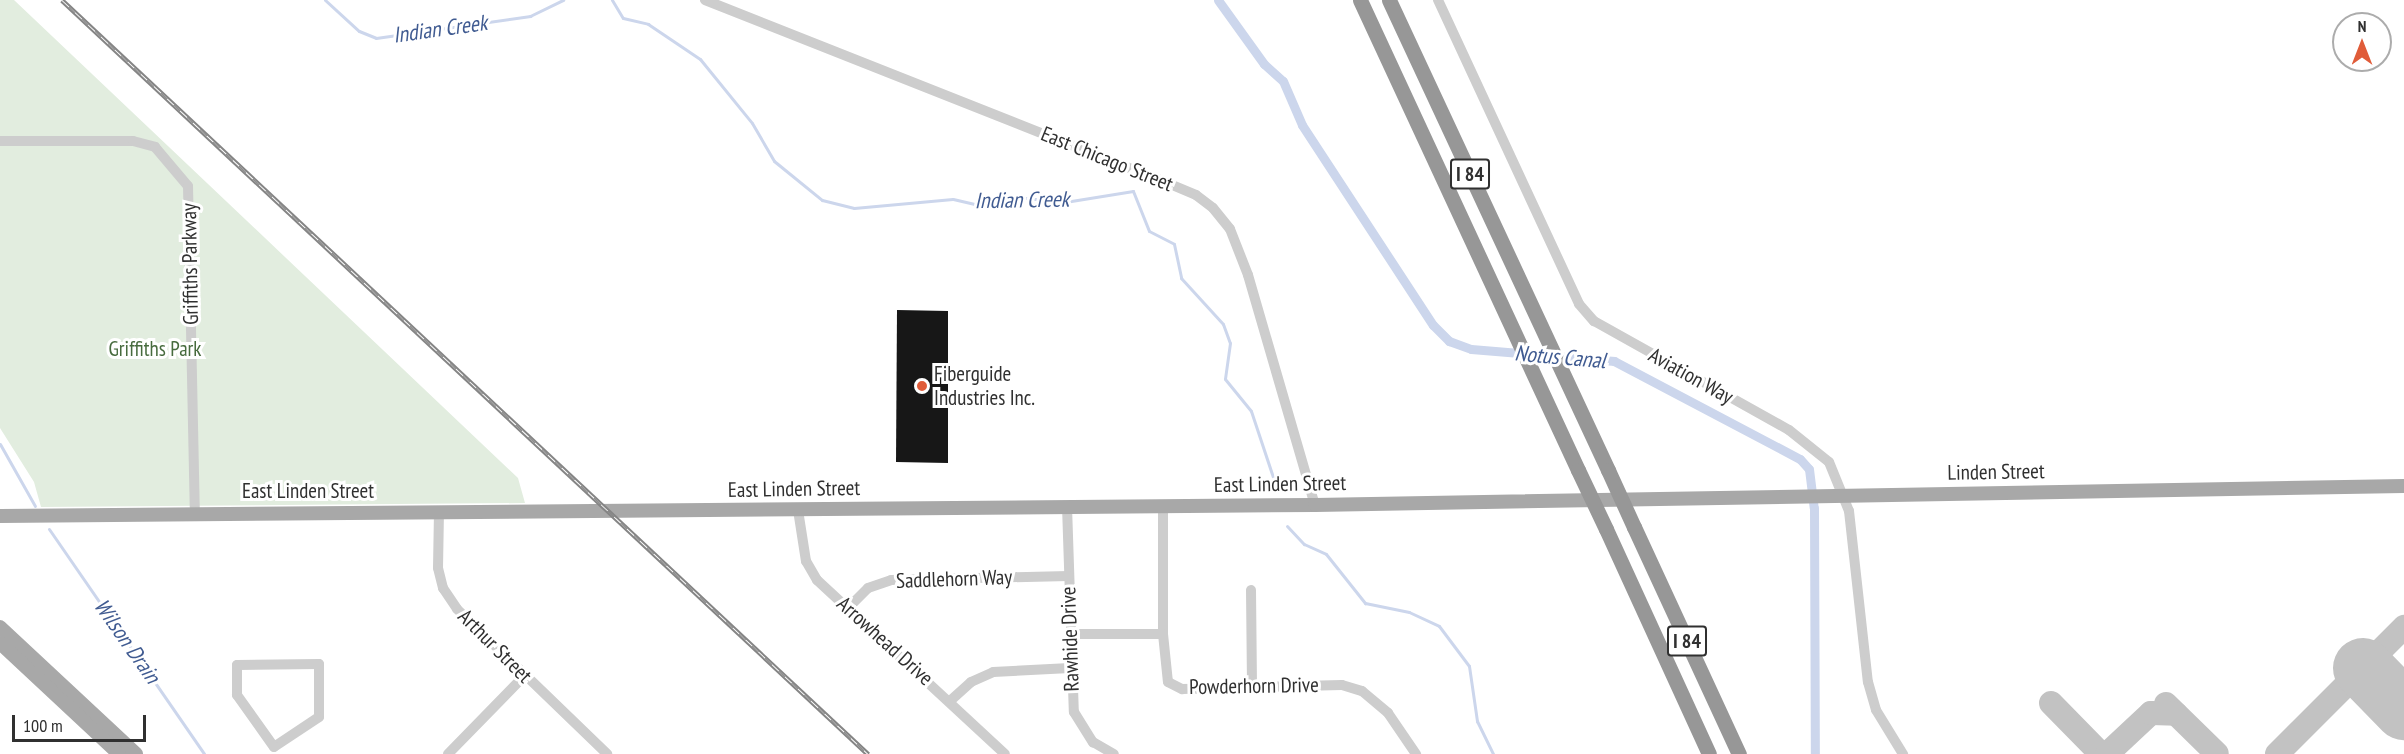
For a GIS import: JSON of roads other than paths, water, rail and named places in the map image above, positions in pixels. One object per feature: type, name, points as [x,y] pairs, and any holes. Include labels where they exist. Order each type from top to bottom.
[{"type":"highway","name":"I 84","points":[[1360,0],[1709,754]]},
{"type":"highway","name":"I 84","points":[[1389,0],[1739,754]]},
{"type":"main road","name":"Linden Street","points":[[1588,500],[2404,486]]},
{"type":"main road","name":"East Linden Street","points":[[0,516],[1316,505],[1588,500]]},
{"type":"main road","points":[[0,627],[136,754]]},
{"type":"main road","points":[[0,643],[119,754]]},
{"type":"street","name":"East Chicago Street","points":[[705,0],[1158,179],[1196,195],[1213,208],[1230,229],[1248,275],[1316,505]]},
{"type":"street","name":"Aviation Way","points":[[1438,0],[1579,304],[1594,321],[1811,444],[1829,462],[1844,496],[1868,682],[1876,710],[1903,754]]},
{"type":"street","name":"Griffiths Parkway","points":[[0,141],[133,141],[155,147],[188,186],[195,513]]},
{"type":"street","name":"Rawhide Drive","points":[[1067,506],[1070,668],[1074,711],[1081,727],[1093,742],[1114,754]]},
{"type":"street","name":"Powderhorn Drive","points":[[1163,506],[1163,634],[1168,682],[1182,689],[1342,685],[1362,691],[1406,735],[1416,754]]},
{"type":"street","name":"Arrowhead Drive","points":[[798,510],[806,561],[818,580],[1005,754]]},
{"type":"street","name":"Arthur Street","points":[[439,511],[443,588],[457,609],[607,754]]},
{"type":"street","name":"Saddlehorn Way","points":[[848,608],[868,588],[891,580],[1069,576]]},
{"type":"street","points":[[1251,590],[1252,687]]},
{"type":"street","points":[[1070,634],[1163,634]]},
{"type":"street","points":[[319,664],[319,717],[274,751],[237,695],[237,665],[319,664]]},
{"type":"street","points":[[950,701],[971,682],[993,672],[1070,668]]},
{"type":"street","points":[[448,754],[524,676]]},
{"type":"waterway","name":"Indian Creek","points":[[325,0],[359,31],[376,38],[530,16],[563,0]]},
{"type":"waterway","name":"Indian Creek","points":[[612,0],[623,18],[648,24],[700,59],[752,123],[774,161],[822,200],[854,208],[953,199],[984,206],[1015,197],[1065,202],[1133,191],[1149,231],[1174,244],[1181,278],[1223,324],[1230,343],[1225,379],[1251,411],[1278,492]]},
{"type":"waterway","name":"Notus Canal","points":[[1218,0],[1264,64],[1283,81],[1302,125],[1433,325],[1449,341],[1471,349],[1614,361],[1800,459],[1809,469],[1814,508],[1815,754]]},
{"type":"waterway","name":"Wilson Drain","points":[[0,444],[35,506]]},
{"type":"waterway","name":"Indian Creek","points":[[1287,526],[1304,544],[1326,554],[1365,603],[1409,612],[1439,626],[1469,666],[1477,721],[1493,754]]},
{"type":"waterway","name":"Wilson Drain","points":[[49,529],[204,754]]},
{"type":"railway","points":[[62,0],[868,754]]},
{"type":"place","name":"Fiberguide Industries Inc.","points":[[922,386]]},
{"type":"park label","name":"Griffiths Park","points":[[155,349]]}]
